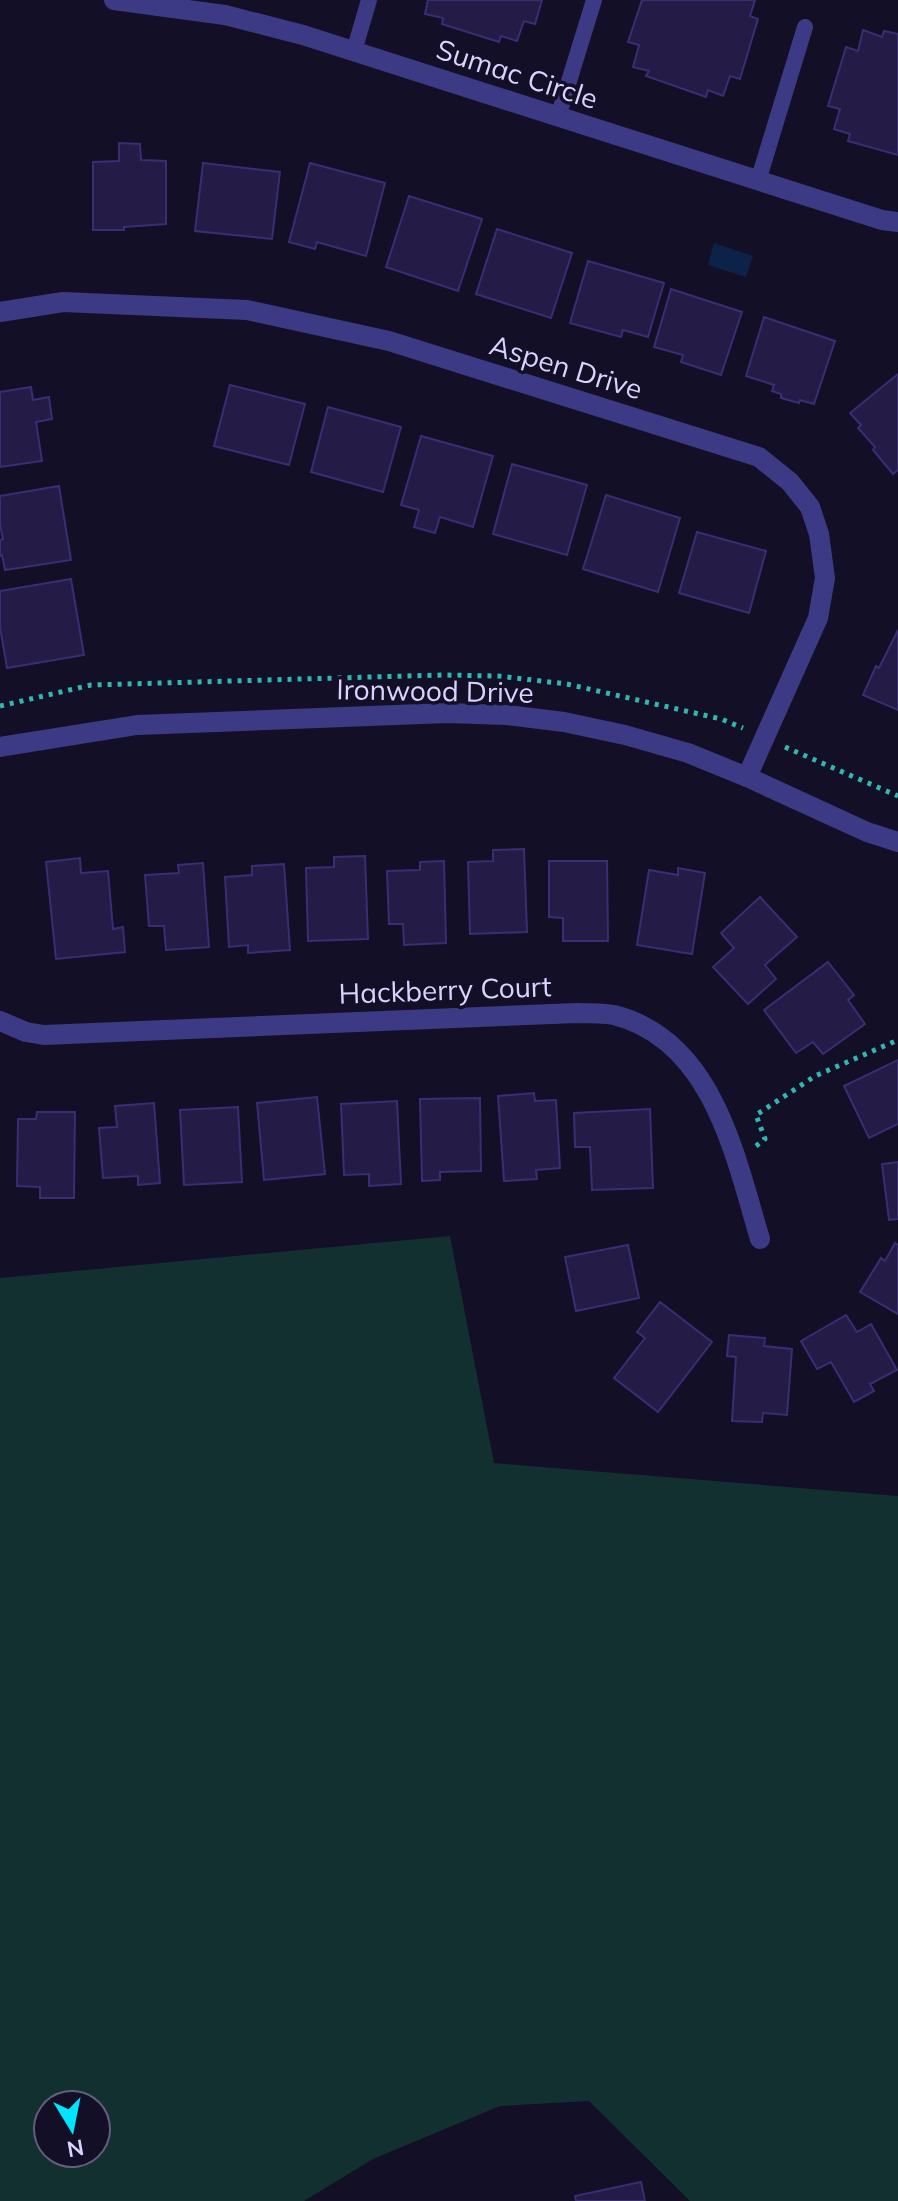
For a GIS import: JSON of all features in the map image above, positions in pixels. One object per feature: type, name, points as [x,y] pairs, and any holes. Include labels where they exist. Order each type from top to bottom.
[{"type":"street","name":"Sumac Circle","points":[[114,0],[225,15],[303,35],[882,220],[898,222]]},
{"type":"street","name":"Aspen Drive","points":[[0,312],[63,302],[247,310],[389,341],[759,457],[790,482],[810,507],[819,534],[825,578],[818,618],[747,777]]},
{"type":"street","name":"Ironwood Drive","points":[[0,747],[137,725],[447,713],[507,715],[564,722],[688,753],[867,832],[898,842]]},
{"type":"street","name":"Hackberry Court","points":[[0,1021],[26,1032],[44,1035],[577,1013],[613,1015],[646,1028],[677,1050],[698,1077],[720,1113],[760,1239]]},
{"type":"lane","points":[[354,51],[369,0]]},
{"type":"lane","points":[[558,117],[594,0]]},
{"type":"lane","points":[[758,181],[805,27]]},
{"type":"path","points":[[736,1160],[765,1139],[756,1115],[815,1076],[898,1040]]},
{"type":"green space","points":[[450,1236],[494,1463],[898,1496],[898,2201],[690,2201],[589,2101],[500,2106],[373,2159],[304,2201],[0,2201],[0,1278]]},
{"type":"water","points":[[714,243],[753,256],[746,277],[708,265]]},
{"type":"building","points":[[428,0],[542,0],[535,24],[524,21],[517,41],[501,36],[499,42],[442,24],[443,18],[425,14]]},
{"type":"building","points":[[642,0],[755,0],[750,16],[758,19],[740,79],[730,76],[723,96],[708,90],[706,97],[646,76],[649,71],[633,67],[639,45],[628,42]]},
{"type":"building","points":[[863,30],[882,37],[884,31],[898,34],[898,155],[848,141],[850,134],[834,129],[840,109],[828,106],[846,47],[858,51]]},
{"type":"building","points":[[119,143],[140,144],[141,160],[166,161],[166,224],[124,227],[124,230],[93,230],[93,162],[119,161]]},
{"type":"building","points":[[203,163],[280,172],[272,239],[195,231]]},
{"type":"building","points":[[310,163],[385,183],[366,256],[317,242],[315,249],[289,242]]},
{"type":"building","points":[[409,196],[482,219],[458,291],[386,267]]},
{"type":"building","points":[[497,229],[572,253],[551,318],[476,294]]},
{"type":"building","points":[[588,261],[664,283],[648,337],[623,330],[621,337],[570,323]]},
{"type":"building","points":[[671,289],[742,312],[721,375],[681,362],[683,355],[654,347]]},
{"type":"building","points":[[764,317],[835,341],[814,404],[781,398],[781,394],[772,391],[774,385],[746,376]]},
{"type":"building","points":[[898,374],[898,470],[893,474],[873,450],[875,447],[858,428],[861,425],[850,413]]},
{"type":"building","points":[[230,385],[305,404],[289,465],[214,446]]},
{"type":"building","points":[[31,387],[33,400],[49,397],[52,419],[36,422],[42,461],[0,467],[0,392]]},
{"type":"building","points":[[328,407],[401,427],[383,492],[311,472]]},
{"type":"building","points":[[421,436],[493,456],[473,527],[440,517],[435,533],[414,527],[419,510],[401,505]]},
{"type":"building","points":[[512,464],[587,485],[567,555],[493,534]]},
{"type":"building","points":[[59,486],[71,560],[5,570],[0,556],[0,540],[3,539],[0,496]]},
{"type":"building","points":[[606,495],[680,518],[658,592],[583,569]]},
{"type":"building","points":[[697,532],[766,551],[749,613],[679,593]]},
{"type":"building","points":[[71,579],[84,655],[7,668],[0,627],[0,591]]},
{"type":"building","points":[[898,630],[898,710],[863,695]]},
{"type":"building","points":[[524,849],[527,932],[470,934],[468,862],[493,861],[493,850]]},
{"type":"building","points":[[365,856],[368,939],[308,941],[306,868],[334,867],[334,857]]},
{"type":"building","points":[[80,858],[81,873],[108,871],[113,929],[123,927],[125,952],[56,959],[46,862]]},
{"type":"building","points":[[444,861],[446,943],[404,945],[403,924],[389,924],[387,871],[420,870],[420,862]]},
{"type":"building","points":[[549,861],[607,861],[608,941],[563,941],[563,918],[549,917]]},
{"type":"building","points":[[203,863],[209,947],[166,950],[164,926],[149,926],[145,875],[179,873],[178,865]]},
{"type":"building","points":[[284,864],[290,950],[248,953],[248,945],[229,947],[225,877],[252,875],[252,866]]},
{"type":"building","points":[[678,868],[705,873],[692,954],[637,945],[649,870],[678,875]]},
{"type":"building","points":[[760,897],[797,937],[765,965],[776,979],[748,1004],[713,967],[734,948],[721,933]]},
{"type":"building","points":[[828,962],[854,995],[848,1000],[865,1024],[823,1054],[813,1042],[796,1053],[764,1010]]},
{"type":"building","points":[[898,1060],[898,1124],[869,1138],[844,1086]]},
{"type":"building","points":[[534,1093],[535,1101],[556,1100],[560,1168],[536,1170],[537,1179],[504,1181],[498,1096]]},
{"type":"building","points":[[317,1097],[325,1174],[264,1180],[257,1103]]},
{"type":"building","points":[[480,1098],[481,1171],[440,1172],[440,1180],[422,1181],[420,1099]]},
{"type":"building","points":[[397,1101],[401,1184],[369,1186],[369,1174],[344,1175],[341,1104]]},
{"type":"building","points":[[154,1103],[160,1183],[138,1185],[138,1176],[103,1178],[99,1128],[117,1127],[115,1106]]},
{"type":"building","points":[[238,1107],[242,1182],[184,1185],[180,1110]]},
{"type":"building","points":[[650,1109],[653,1188],[592,1190],[590,1147],[575,1147],[574,1113]]},
{"type":"building","points":[[37,1112],[75,1112],[74,1198],[40,1198],[40,1187],[17,1186],[18,1119],[36,1119]]},
{"type":"building","points":[[898,1162],[898,1219],[889,1220],[882,1164]]},
{"type":"building","points":[[895,1243],[898,1245],[898,1314],[860,1292],[881,1258],[885,1261]]},
{"type":"building","points":[[628,1245],[639,1298],[576,1311],[565,1257]]},
{"type":"building","points":[[660,1302],[712,1342],[658,1412],[614,1378],[645,1338],[637,1332]]},
{"type":"building","points":[[846,1315],[857,1332],[871,1324],[897,1370],[870,1384],[874,1391],[854,1402],[831,1362],[817,1369],[801,1341]]},
{"type":"building","points":[[729,1335],[765,1338],[764,1346],[792,1349],[787,1415],[763,1413],[762,1422],[732,1421],[736,1357],[727,1356]]},
{"type":"building","points":[[641,2182],[645,2201],[576,2201],[575,2196]]}]
